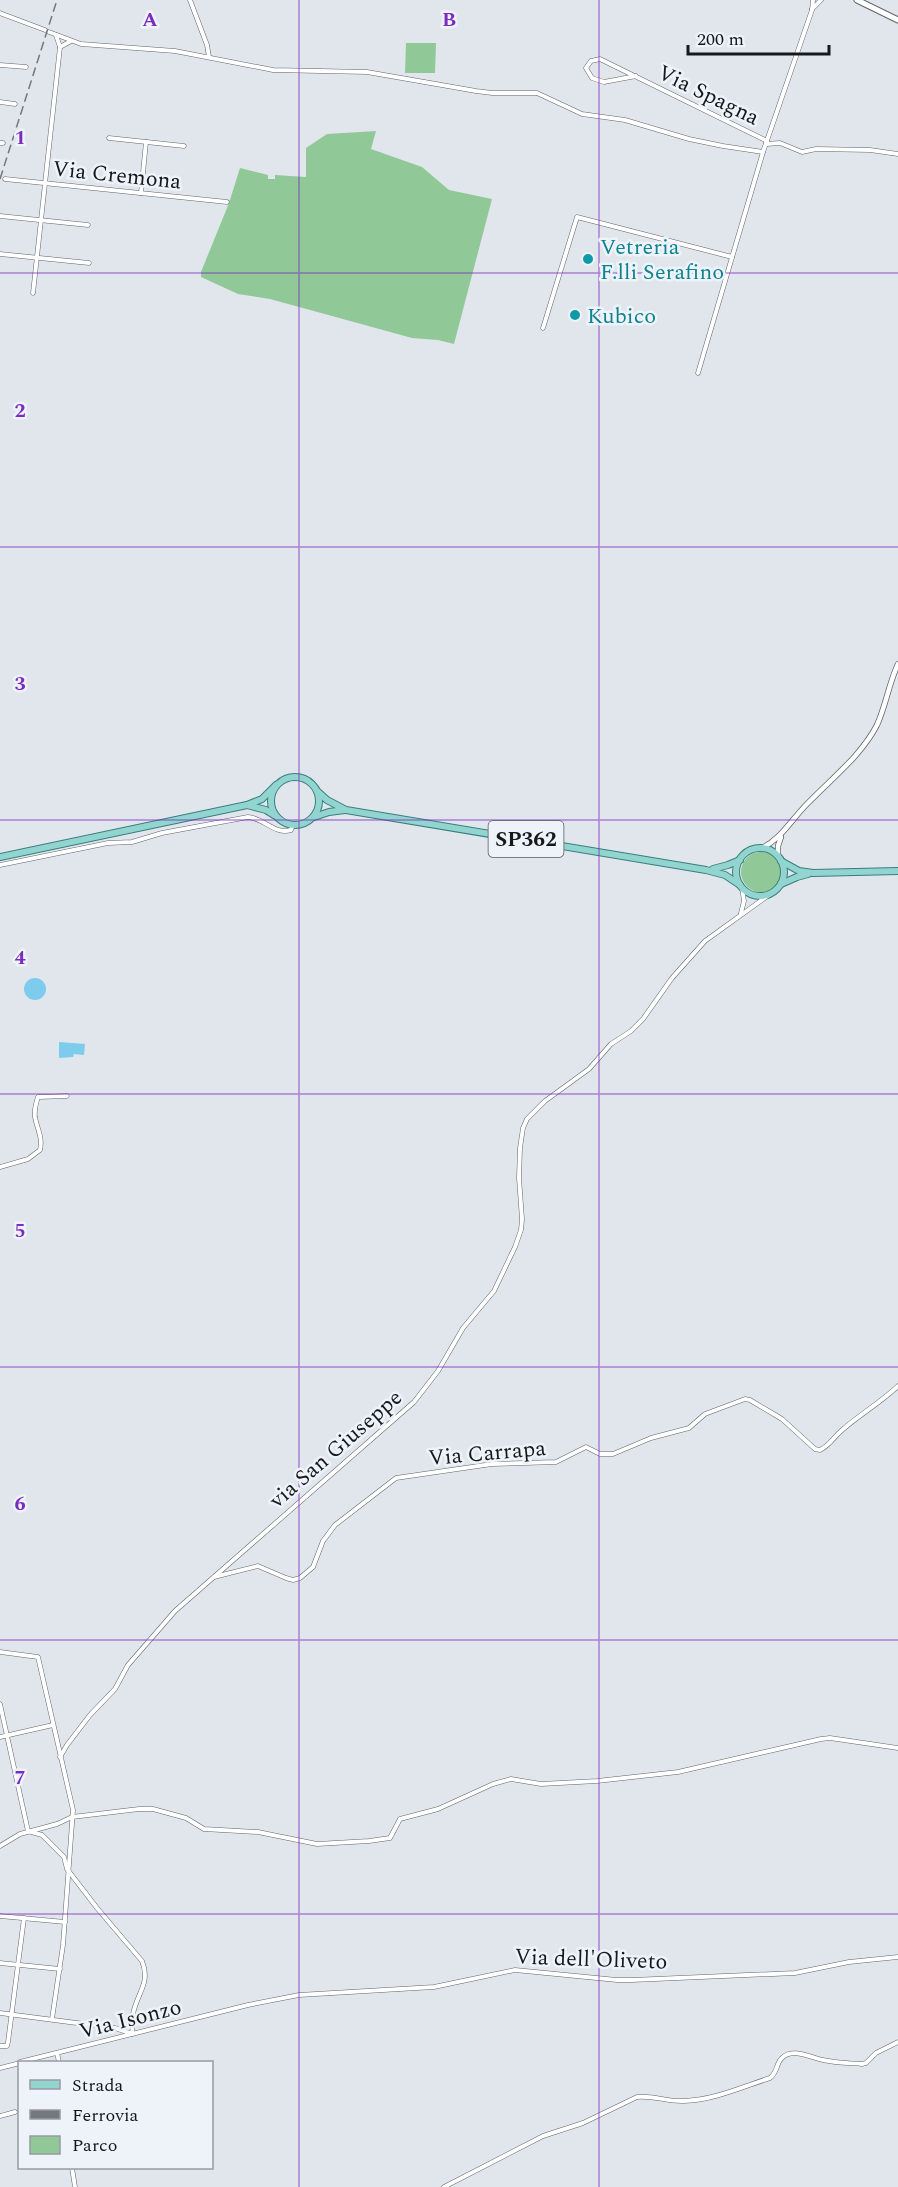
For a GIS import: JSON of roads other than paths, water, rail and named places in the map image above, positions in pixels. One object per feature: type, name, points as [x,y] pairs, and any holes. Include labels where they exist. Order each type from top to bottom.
[{"type":"main road","points":[[857,0],[866,2],[898,20]]},
{"type":"main road","name":"SP362","points":[[0,857],[247,805],[262,799],[282,780],[298,777],[306,779],[327,800],[346,810]]},
{"type":"main road","points":[[275,816],[270,800],[276,785]]},
{"type":"main road","points":[[312,818],[318,808],[318,791]]},
{"type":"main road","points":[[247,805],[266,810],[281,821],[293,825]]},
{"type":"main road","name":"SP362","points":[[293,825],[305,823],[329,812],[346,810],[706,870],[725,875],[747,892],[760,896],[773,892]]},
{"type":"main road","points":[[762,848],[774,852],[799,872],[898,871]]},
{"type":"main road","name":"SP362","points":[[706,870],[728,865],[741,859],[746,853],[762,848]]},
{"type":"main road","points":[[780,858],[784,872],[781,884]]},
{"type":"main road","points":[[741,859],[737,872],[741,886]]},
{"type":"main road","points":[[773,892],[781,884],[813,873]]},
{"type":"street","points":[[190,0],[207,45],[209,57]]},
{"type":"street","points":[[698,373],[763,152],[812,10],[813,0]]},
{"type":"street","points":[[812,10],[820,1]]},
{"type":"street","points":[[0,14],[71,41],[94,46],[117,45],[175,51],[264,69],[367,72],[476,91],[537,93],[582,114],[625,120],[689,139],[763,152]]},
{"type":"street","points":[[33,293],[60,47],[56,35]]},
{"type":"street","points":[[60,47],[71,41]]},
{"type":"street","name":"Via Spagna","points":[[636,76],[604,82],[592,78],[586,68],[591,60],[600,59],[636,76],[767,142],[780,143],[802,152],[816,149],[870,150],[898,154]]},
{"type":"street","points":[[0,65],[26,67]]},
{"type":"street","points":[[0,102],[15,104]]},
{"type":"street","points":[[109,138],[184,146]]},
{"type":"street","points":[[141,193],[146,142]]},
{"type":"street","name":"Via Cremona","points":[[4,179],[227,202]]},
{"type":"street","points":[[0,216],[88,225]]},
{"type":"street","points":[[543,328],[577,217],[732,257]]},
{"type":"street","points":[[0,255],[89,263]]},
{"type":"street","points":[[762,848],[777,840],[867,740],[877,724],[898,664]]},
{"type":"street","points":[[0,865],[108,843],[140,840],[162,832],[248,817],[260,819],[285,832],[291,830],[293,825]]},
{"type":"street","points":[[780,858],[778,846],[783,831]]},
{"type":"street","points":[[739,917],[743,907],[741,886]]},
{"type":"street","name":"via San Giuseppe","points":[[60,1757],[90,1715],[115,1689],[128,1665],[175,1611],[414,1402],[438,1371],[463,1328],[494,1291],[515,1247],[521,1230],[520,1148],[527,1119],[545,1101],[590,1069],[611,1044],[643,1019],[672,978],[705,941],[773,892]]},
{"type":"street","points":[[0,1167],[28,1159],[40,1150],[42,1137],[35,1119],[38,1097],[67,1096]]},
{"type":"street","name":"Via Carrapa","points":[[213,1577],[258,1566],[292,1580],[300,1578],[313,1567],[323,1541],[335,1526],[396,1478],[492,1464],[556,1462],[586,1447],[600,1454],[613,1454],[651,1438],[689,1428],[705,1414],[745,1399],[782,1419],[815,1449],[820,1450],[829,1446],[839,1432],[880,1403],[898,1386]]},
{"type":"street","points":[[0,1652],[38,1657],[73,1810],[65,1922],[52,2019]]},
{"type":"street","points":[[0,1704],[28,1831]]},
{"type":"street","points":[[0,1737],[53,1725]]},
{"type":"street","points":[[0,1846],[28,1831],[57,1824],[72,1817],[139,1809],[153,1809],[186,1818],[204,1829],[258,1832],[317,1844],[369,1841],[390,1838],[400,1819],[438,1809],[493,1784],[511,1779],[541,1784],[685,1772],[806,1741],[830,1738],[898,1748]]},
{"type":"street","points":[[0,2013],[115,2028],[132,2034],[133,2014],[144,1984],[146,1970],[142,1961],[67,1869],[64,1857],[42,1835],[28,1831]]},
{"type":"street","points":[[0,1916],[65,1922]]},
{"type":"street","points":[[0,2046],[7,2046],[24,1918]]},
{"type":"street","name":"Via dell'Oliveto","points":[[248,2005],[299,1995],[434,1987],[515,1970],[632,1980],[795,1973],[849,1962],[898,1957]]},
{"type":"street","points":[[0,1964],[60,1969]]},
{"type":"street","name":"Via Isonzo","points":[[27,2061],[248,2005]]},
{"type":"street","points":[[444,2187],[543,2136],[576,2126],[638,2097],[645,2096],[674,2102],[708,2098],[770,2078],[775,2074],[781,2058],[785,2055],[799,2054],[823,2060],[861,2064],[898,2042]]},
{"type":"street","points":[[57,2053],[58,2061]]},
{"type":"street","name":"Via Isonzo","points":[[0,2068],[18,2064]]},
{"type":"street","points":[[0,2116],[15,2112]]},
{"type":"street","points":[[72,2169],[75,2187]]},
{"type":"water","points":[[35,978],[43,981],[46,989],[43,997],[35,1000],[27,997],[24,989],[27,981]]},
{"type":"water","points":[[59,1042],[85,1044],[84,1055],[74,1054],[73,1057],[59,1058]]},
{"type":"railway","points":[[0,179],[57,0]]},
{"type":"place","name":"Vetreria F.lli Serafino","points":[[588,259]]},
{"type":"place","name":"Kubico","points":[[575,315]]}]
